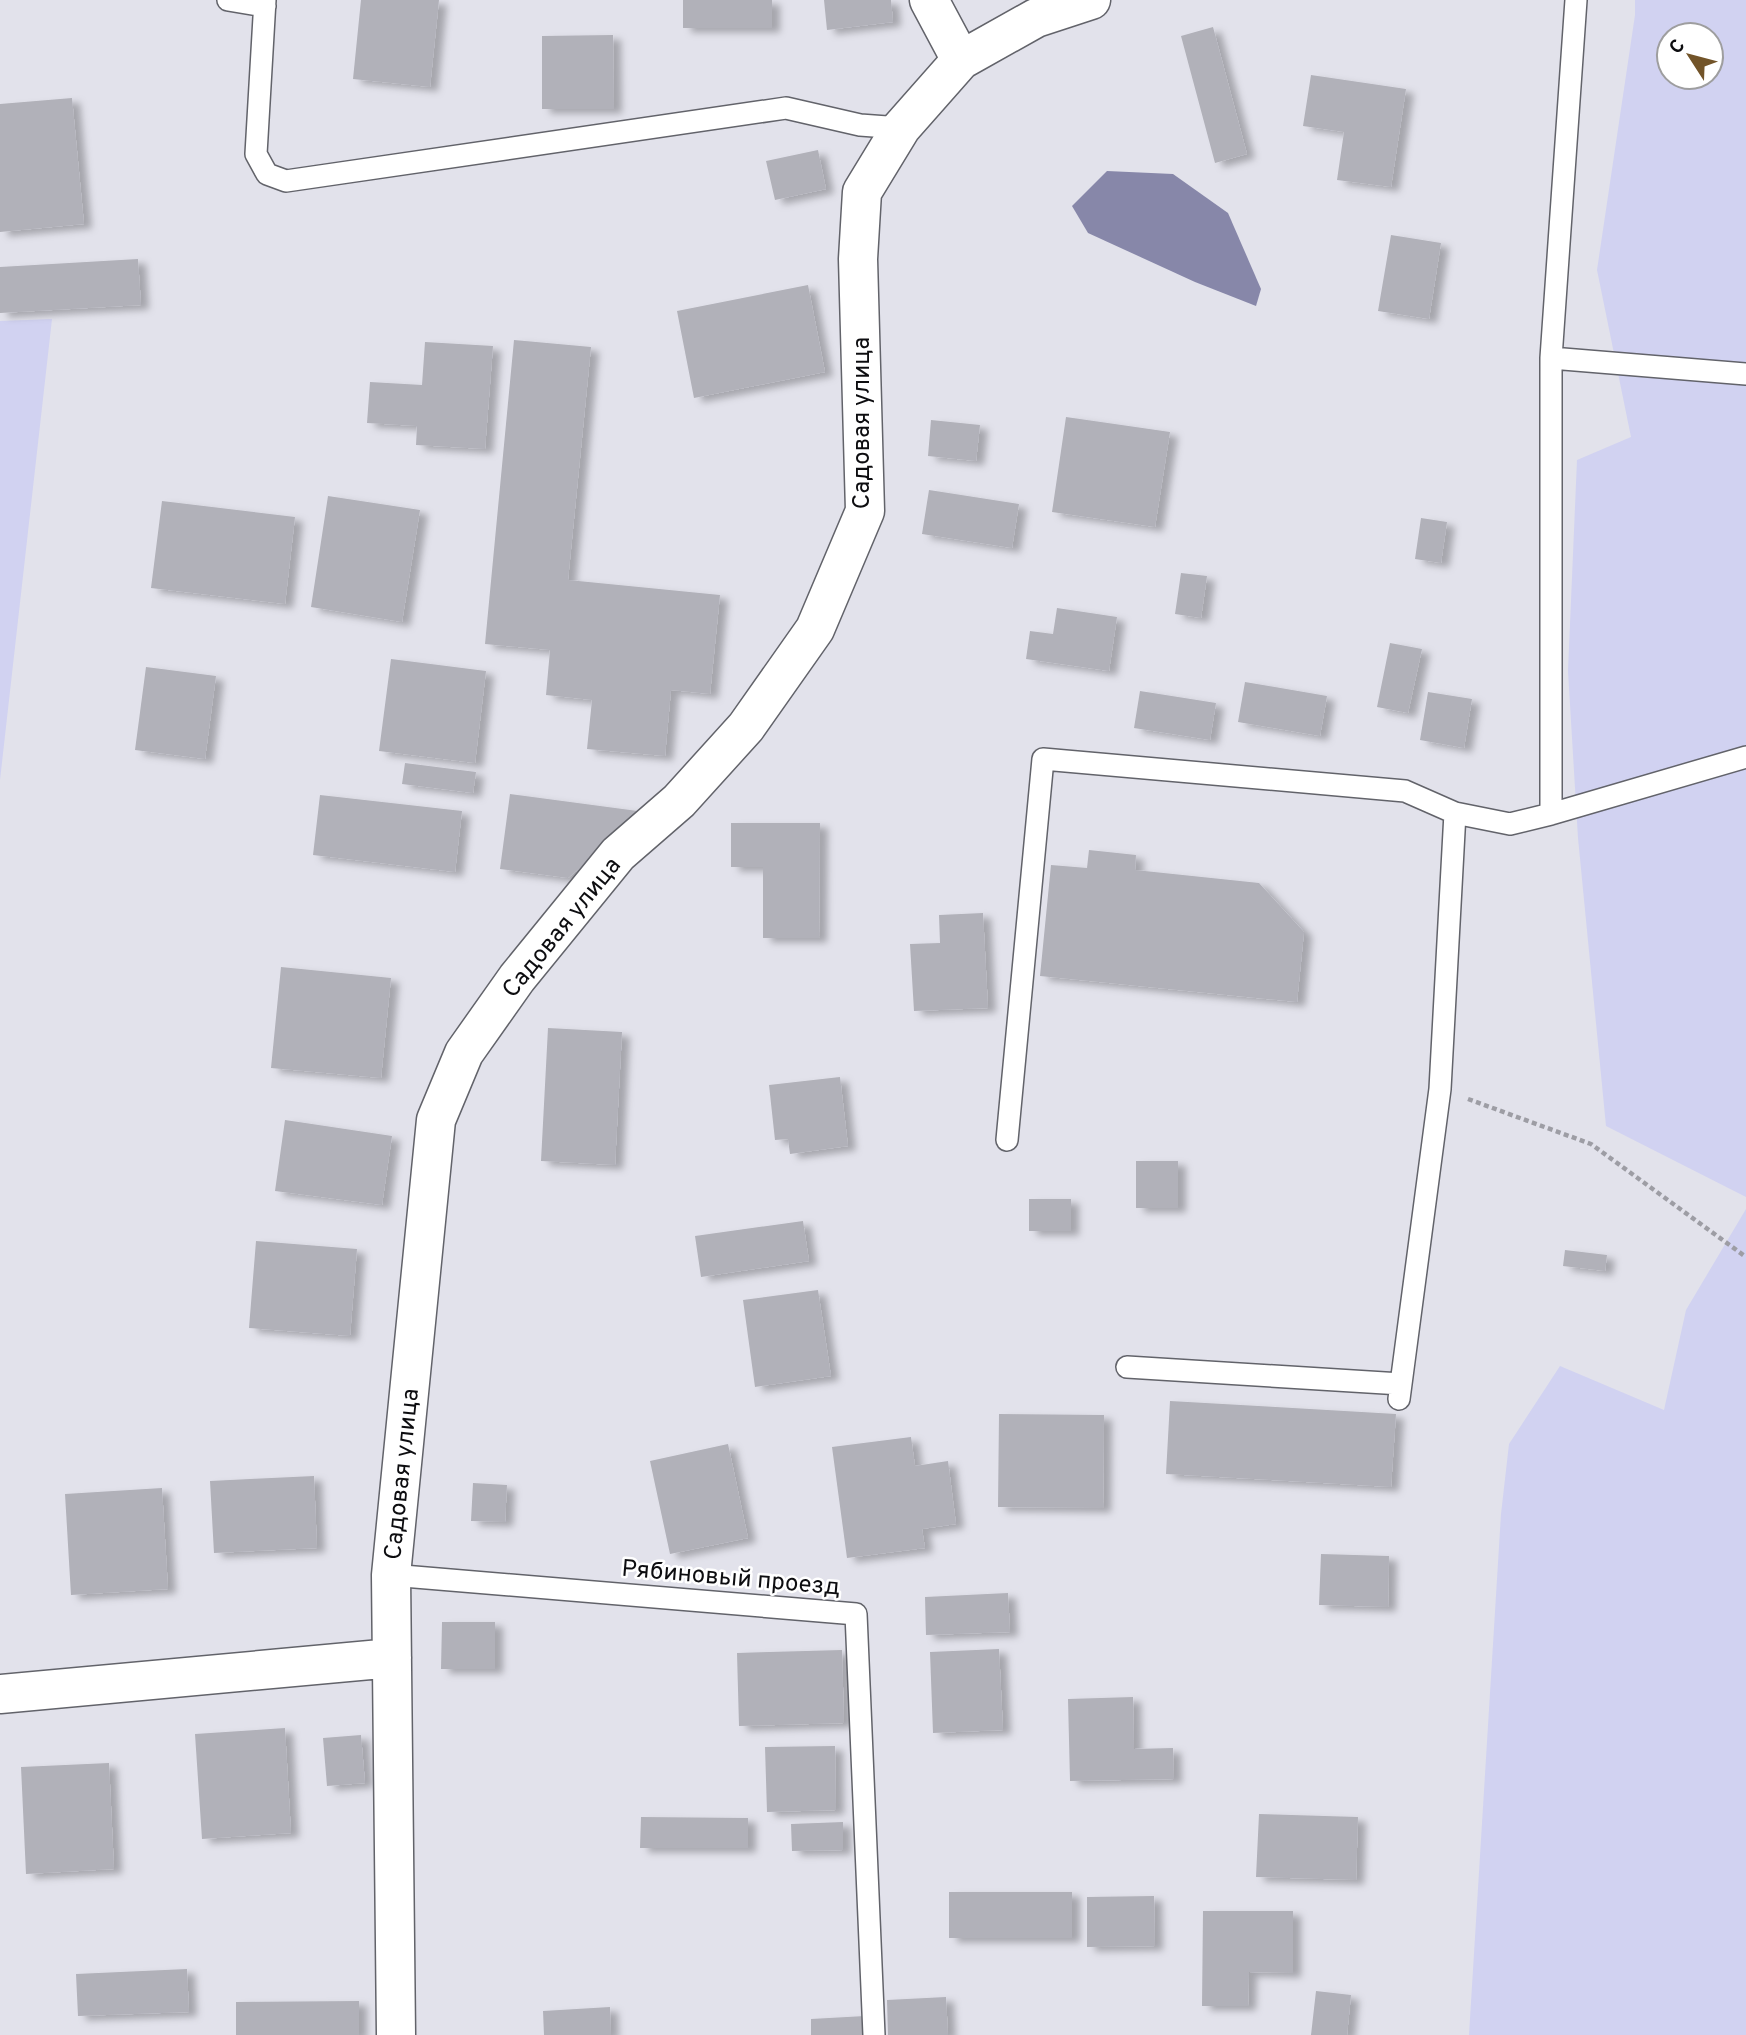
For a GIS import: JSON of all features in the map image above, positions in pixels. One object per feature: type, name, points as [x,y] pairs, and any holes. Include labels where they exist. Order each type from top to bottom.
[{"type":"street","points":[[929,0],[961,60]]},
{"type":"street","name":"Садовая улица","points":[[396,2035],[391,1575],[436,1120],[464,1053],[517,978],[618,854],[679,801],[746,727],[815,629],[865,511],[858,259],[862,192],[901,128],[961,60],[1036,18],[1091,0]]},
{"type":"street","points":[[0,1694],[391,1658]]},
{"type":"lane","points":[[228,0],[265,3],[256,154],[267,174],[286,181],[786,108],[860,125],[901,128]]},
{"type":"lane","points":[[1551,814],[1550,358],[1576,0]]},
{"type":"lane","points":[[1550,358],[1746,374]]},
{"type":"lane","points":[[1007,1140],[1043,759],[1405,791],[1455,813],[1510,824],[1746,757]]},
{"type":"lane","points":[[1128,1367],[1400,1391],[1440,1089],[1455,813]]},
{"type":"lane","name":"Рябиновый проезд","points":[[391,1575],[856,1614],[874,2035]]},
{"type":"path","points":[[1440,1089],[1591,1144],[1746,1257]]},
{"type":"shaded area","points":[[1635,0],[1746,0],[1746,1197],[1606,1126],[1578,838],[1568,671],[1577,460],[1631,437],[1597,270]]},
{"type":"shaded area","points":[[1107,171],[1173,174],[1228,213],[1261,289],[1256,306],[1195,282],[1088,233],[1072,206]]},
{"type":"shaded area","points":[[52,319],[0,780],[0,321]]},
{"type":"shaded area","points":[[1746,1209],[1746,2035],[1469,2035],[1501,1514],[1509,1444],[1560,1366],[1664,1410],[1686,1310]]},
{"type":"building","points":[[361,0],[439,0],[430,87],[353,79]]},
{"type":"building","points":[[683,0],[772,0],[772,28],[683,28]]},
{"type":"building","points":[[824,0],[891,0],[893,22],[827,30]]},
{"type":"building","points":[[1213,27],[1247,154],[1215,163],[1181,36]]},
{"type":"building","points":[[613,35],[614,109],[542,109],[542,36]]},
{"type":"building","points":[[1311,75],[1406,89],[1391,187],[1337,180],[1344,132],[1303,126]]},
{"type":"building","points":[[72,98],[84,224],[0,232],[0,104]]},
{"type":"building","points":[[818,150],[826,189],[775,200],[766,161]]},
{"type":"building","points":[[1391,235],[1441,243],[1429,319],[1378,311]]},
{"type":"building","points":[[138,259],[141,305],[0,313],[0,267]]},
{"type":"building","points":[[808,285],[825,372],[694,398],[677,311]]},
{"type":"building","points":[[514,340],[591,347],[568,580],[720,595],[710,694],[671,690],[665,756],[587,749],[592,700],[546,695],[550,650],[485,644]]},
{"type":"building","points":[[425,342],[493,346],[485,449],[416,445],[417,426],[367,423],[370,382],[422,385]]},
{"type":"building","points":[[1066,417],[1170,432],[1155,527],[1052,512]]},
{"type":"building","points":[[931,420],[980,425],[976,461],[928,456]]},
{"type":"building","points":[[929,490],[1019,504],[1012,548],[922,534]]},
{"type":"building","points":[[328,496],[420,510],[402,622],[311,607]]},
{"type":"building","points":[[162,501],[295,517],[285,604],[151,588]]},
{"type":"building","points":[[1421,518],[1447,522],[1441,563],[1415,559]]},
{"type":"building","points":[[1181,573],[1207,576],[1201,618],[1175,614]]},
{"type":"building","points":[[1057,608],[1117,617],[1109,671],[1026,659],[1030,631],[1053,634]]},
{"type":"building","points":[[1390,643],[1422,649],[1408,713],[1377,707]]},
{"type":"building","points":[[391,659],[486,671],[475,763],[379,751]]},
{"type":"building","points":[[146,667],[216,676],[205,759],[135,750]]},
{"type":"building","points":[[1245,682],[1327,696],[1320,736],[1238,722]]},
{"type":"building","points":[[1140,691],[1216,703],[1210,740],[1134,728]]},
{"type":"building","points":[[1428,692],[1472,699],[1464,748],[1420,740]]},
{"type":"building","points":[[405,763],[476,772],[473,793],[402,784]]},
{"type":"building","points":[[510,794],[645,812],[568,878],[500,869]]},
{"type":"building","points":[[320,795],[462,811],[455,872],[313,855]]},
{"type":"building","points":[[731,823],[820,823],[819,938],[763,938],[763,867],[731,867]]},
{"type":"building","points":[[1089,850],[1136,855],[1135,870],[1259,883],[1304,932],[1297,1002],[1040,976],[1051,865],[1087,868]]},
{"type":"building","points":[[983,913],[988,1008],[914,1011],[910,944],[940,943],[939,915]]},
{"type":"building","points":[[281,967],[391,978],[381,1078],[271,1068]]},
{"type":"building","points":[[548,1028],[622,1032],[615,1165],[541,1161]]},
{"type":"building","points":[[840,1077],[848,1146],[790,1154],[788,1139],[775,1140],[769,1085]]},
{"type":"building","points":[[285,1120],[392,1136],[382,1205],[275,1191]]},
{"type":"building","points":[[1136,1161],[1178,1161],[1178,1208],[1136,1208]]},
{"type":"building","points":[[1029,1199],[1071,1199],[1071,1231],[1029,1231]]},
{"type":"building","points":[[803,1221],[809,1261],[701,1277],[695,1236]]},
{"type":"building","points":[[256,1241],[357,1249],[350,1336],[249,1328]]},
{"type":"building","points":[[1565,1250],[1607,1255],[1605,1271],[1563,1266]]},
{"type":"building","points":[[818,1290],[831,1376],[755,1387],[743,1300]]},
{"type":"building","points":[[1170,1401],[1396,1414],[1391,1487],[1166,1474]]},
{"type":"building","points":[[999,1414],[1104,1415],[1103,1508],[998,1507]]},
{"type":"building","points":[[911,1437],[915,1466],[948,1461],[956,1524],[922,1529],[925,1548],[847,1558],[832,1447]]},
{"type":"building","points":[[728,1444],[748,1538],[670,1554],[650,1461]]},
{"type":"building","points":[[314,1476],[317,1548],[214,1553],[210,1481]]},
{"type":"building","points":[[473,1483],[507,1485],[505,1522],[471,1521]]},
{"type":"building","points":[[162,1488],[168,1589],[71,1595],[65,1494]]},
{"type":"building","points":[[1321,1554],[1389,1556],[1388,1607],[1319,1605]]},
{"type":"building","points":[[1008,1593],[1010,1632],[926,1635],[925,1597]]},
{"type":"building","points":[[442,1622],[495,1622],[495,1669],[441,1669]]},
{"type":"building","points":[[999,1649],[1003,1730],[933,1733],[930,1652]]},
{"type":"building","points":[[842,1650],[844,1723],[739,1726],[737,1653]]},
{"type":"building","points":[[1133,1697],[1134,1749],[1173,1748],[1174,1779],[1070,1781],[1068,1699]]},
{"type":"building","points":[[285,1728],[291,1833],[202,1839],[195,1734]]},
{"type":"building","points":[[361,1735],[365,1783],[327,1786],[323,1738]]},
{"type":"building","points":[[835,1746],[836,1810],[767,1812],[765,1747]]},
{"type":"building","points":[[109,1763],[114,1869],[26,1874],[21,1767]]},
{"type":"building","points":[[1259,1814],[1358,1817],[1356,1880],[1256,1877]]},
{"type":"building","points":[[641,1817],[748,1818],[748,1848],[640,1848]]},
{"type":"building","points":[[843,1822],[843,1850],[792,1851],[791,1824]]},
{"type":"building","points":[[949,1892],[1072,1892],[1072,1938],[949,1938]]},
{"type":"building","points":[[1154,1896],[1155,1946],[1087,1947],[1087,1897]]},
{"type":"building","points":[[1203,1911],[1293,1911],[1293,1973],[1249,1972],[1248,2006],[1202,2006]]},
{"type":"building","points":[[187,1969],[189,2012],[78,2016],[76,1974]]},
{"type":"building","points":[[1316,1991],[1351,1995],[1347,2035],[1311,2035]]},
{"type":"building","points":[[946,1997],[948,2035],[888,2035],[887,2000]]},
{"type":"building","points":[[359,2001],[359,2035],[236,2035],[236,2002]]},
{"type":"building","points":[[610,2007],[611,2035],[544,2035],[543,2011]]},
{"type":"building","points":[[865,2016],[866,2035],[811,2035],[811,2019]]}]
